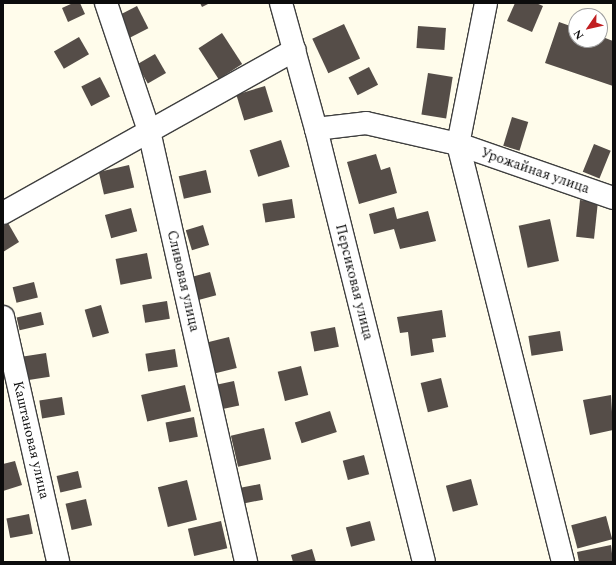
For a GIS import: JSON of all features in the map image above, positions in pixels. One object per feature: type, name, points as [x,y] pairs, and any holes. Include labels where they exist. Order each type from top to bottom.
[{"type":"street","name":"Сливовая улица","points":[[106,3],[149,131],[246,562]]},
{"type":"street","name":"Персиковая улица","points":[[281,3],[296,50],[424,562]]},
{"type":"street","points":[[486,3],[458,144],[563,562]]},
{"type":"street","points":[[3,213],[296,50]]},
{"type":"street","name":"Урожайная улица","points":[[316,129],[366,123],[458,144],[613,198]]},
{"type":"street","name":"Каштановая улица","points":[[3,317],[58,562]]},
{"type":"building","points":[[73,3],[80,3],[85,14],[68,22],[62,8]]},
{"type":"building","points":[[200,3],[210,3],[202,7]]},
{"type":"building","points":[[515,3],[536,3],[543,6],[532,32],[507,21]]},
{"type":"building","points":[[137,6],[148,28],[128,39],[117,16]]},
{"type":"building","points":[[559,22],[568,25],[568,48],[608,48],[608,39],[613,41],[613,86],[545,63]]},
{"type":"building","points":[[344,24],[360,58],[328,73],[312,39]]},
{"type":"building","points":[[418,26],[446,28],[444,50],[416,48]]},
{"type":"building","points":[[222,33],[242,64],[219,79],[199,48]]},
{"type":"building","points":[[79,37],[89,54],[64,69],[54,52]]},
{"type":"building","points":[[155,54],[166,73],[148,84],[137,64]]},
{"type":"building","points":[[369,67],[378,85],[358,95],[349,77]]},
{"type":"building","points":[[428,73],[453,77],[446,118],[421,114]]},
{"type":"building","points":[[100,77],[110,97],[91,106],[81,87]]},
{"type":"building","points":[[265,86],[273,112],[244,121],[236,95]]},
{"type":"building","points":[[512,117],[528,122],[519,151],[503,146]]},
{"type":"building","points":[[281,140],[290,167],[258,177],[250,150]]},
{"type":"building","points":[[594,144],[611,151],[599,179],[583,172]]},
{"type":"building","points":[[376,154],[381,170],[390,167],[397,193],[359,204],[347,162]]},
{"type":"building","points":[[129,165],[134,187],[104,194],[99,172]]},
{"type":"building","points":[[206,170],[211,192],[184,199],[179,176]]},
{"type":"building","points":[[292,199],[295,218],[265,222],[262,204]]},
{"type":"building","points":[[580,200],[598,202],[594,239],[576,237]]},
{"type":"building","points":[[394,207],[397,219],[428,211],[436,241],[400,249],[394,229],[374,234],[369,214]]},
{"type":"building","points":[[131,208],[137,231],[111,238],[105,215]]},
{"type":"building","points":[[550,219],[559,261],[528,268],[519,226]]},
{"type":"building","points":[[8,223],[19,242],[3,252],[3,226]]},
{"type":"building","points":[[203,225],[209,245],[192,250],[186,230]]},
{"type":"building","points":[[147,253],[152,279],[121,285],[116,259]]},
{"type":"building","points":[[210,272],[216,295],[191,302],[185,279]]},
{"type":"building","points":[[34,282],[38,298],[17,303],[13,287]]},
{"type":"building","points":[[167,301],[170,319],[145,323],[142,305]]},
{"type":"building","points":[[101,305],[109,333],[93,338],[85,310]]},
{"type":"building","points":[[442,310],[446,337],[432,339],[434,352],[411,356],[408,332],[400,333],[397,317]]},
{"type":"building","points":[[41,312],[44,325],[20,330],[17,318]]},
{"type":"building","points":[[335,327],[339,347],[314,351],[310,332]]},
{"type":"building","points":[[560,331],[563,351],[532,356],[528,336]]},
{"type":"building","points":[[229,337],[237,368],[213,374],[206,343]]},
{"type":"building","points":[[175,349],[178,367],[148,371],[145,354]]},
{"type":"building","points":[[46,353],[50,377],[27,380],[23,357]]},
{"type":"building","points":[[301,366],[308,395],[285,401],[278,372]]},
{"type":"building","points":[[441,378],[448,407],[428,412],[421,383]]},
{"type":"building","points":[[234,381],[239,405],[222,409],[216,385]]},
{"type":"building","points":[[185,385],[191,411],[147,421],[141,395]]},
{"type":"building","points":[[611,395],[613,430],[590,435],[583,400]]},
{"type":"building","points":[[62,397],[65,415],[42,418],[39,401]]},
{"type":"building","points":[[330,411],[337,432],[302,443],[295,422]]},
{"type":"building","points":[[194,417],[198,437],[169,442],[166,423]]},
{"type":"building","points":[[264,428],[271,459],[238,467],[231,436]]},
{"type":"building","points":[[364,455],[369,474],[348,480],[343,461]]},
{"type":"building","points":[[15,461],[22,485],[3,491],[3,464]]},
{"type":"building","points":[[78,471],[82,488],[60,493],[57,476]]},
{"type":"building","points":[[471,479],[478,505],[453,512],[446,486]]},
{"type":"building","points":[[187,480],[197,520],[168,527],[158,487]]},
{"type":"building","points":[[260,484],[263,500],[243,504],[240,488]]},
{"type":"building","points":[[86,499],[92,525],[72,530],[66,504]]},
{"type":"building","points":[[29,514],[33,534],[10,538],[6,518]]},
{"type":"building","points":[[606,516],[612,539],[577,548],[571,525]]},
{"type":"building","points":[[221,521],[227,548],[194,556],[188,529]]},
{"type":"building","points":[[370,521],[375,540],[351,547],[346,527]]},
{"type":"building","points":[[611,545],[613,562],[579,562],[577,552]]},
{"type":"building","points":[[312,549],[316,562],[293,562],[291,555]]}]
